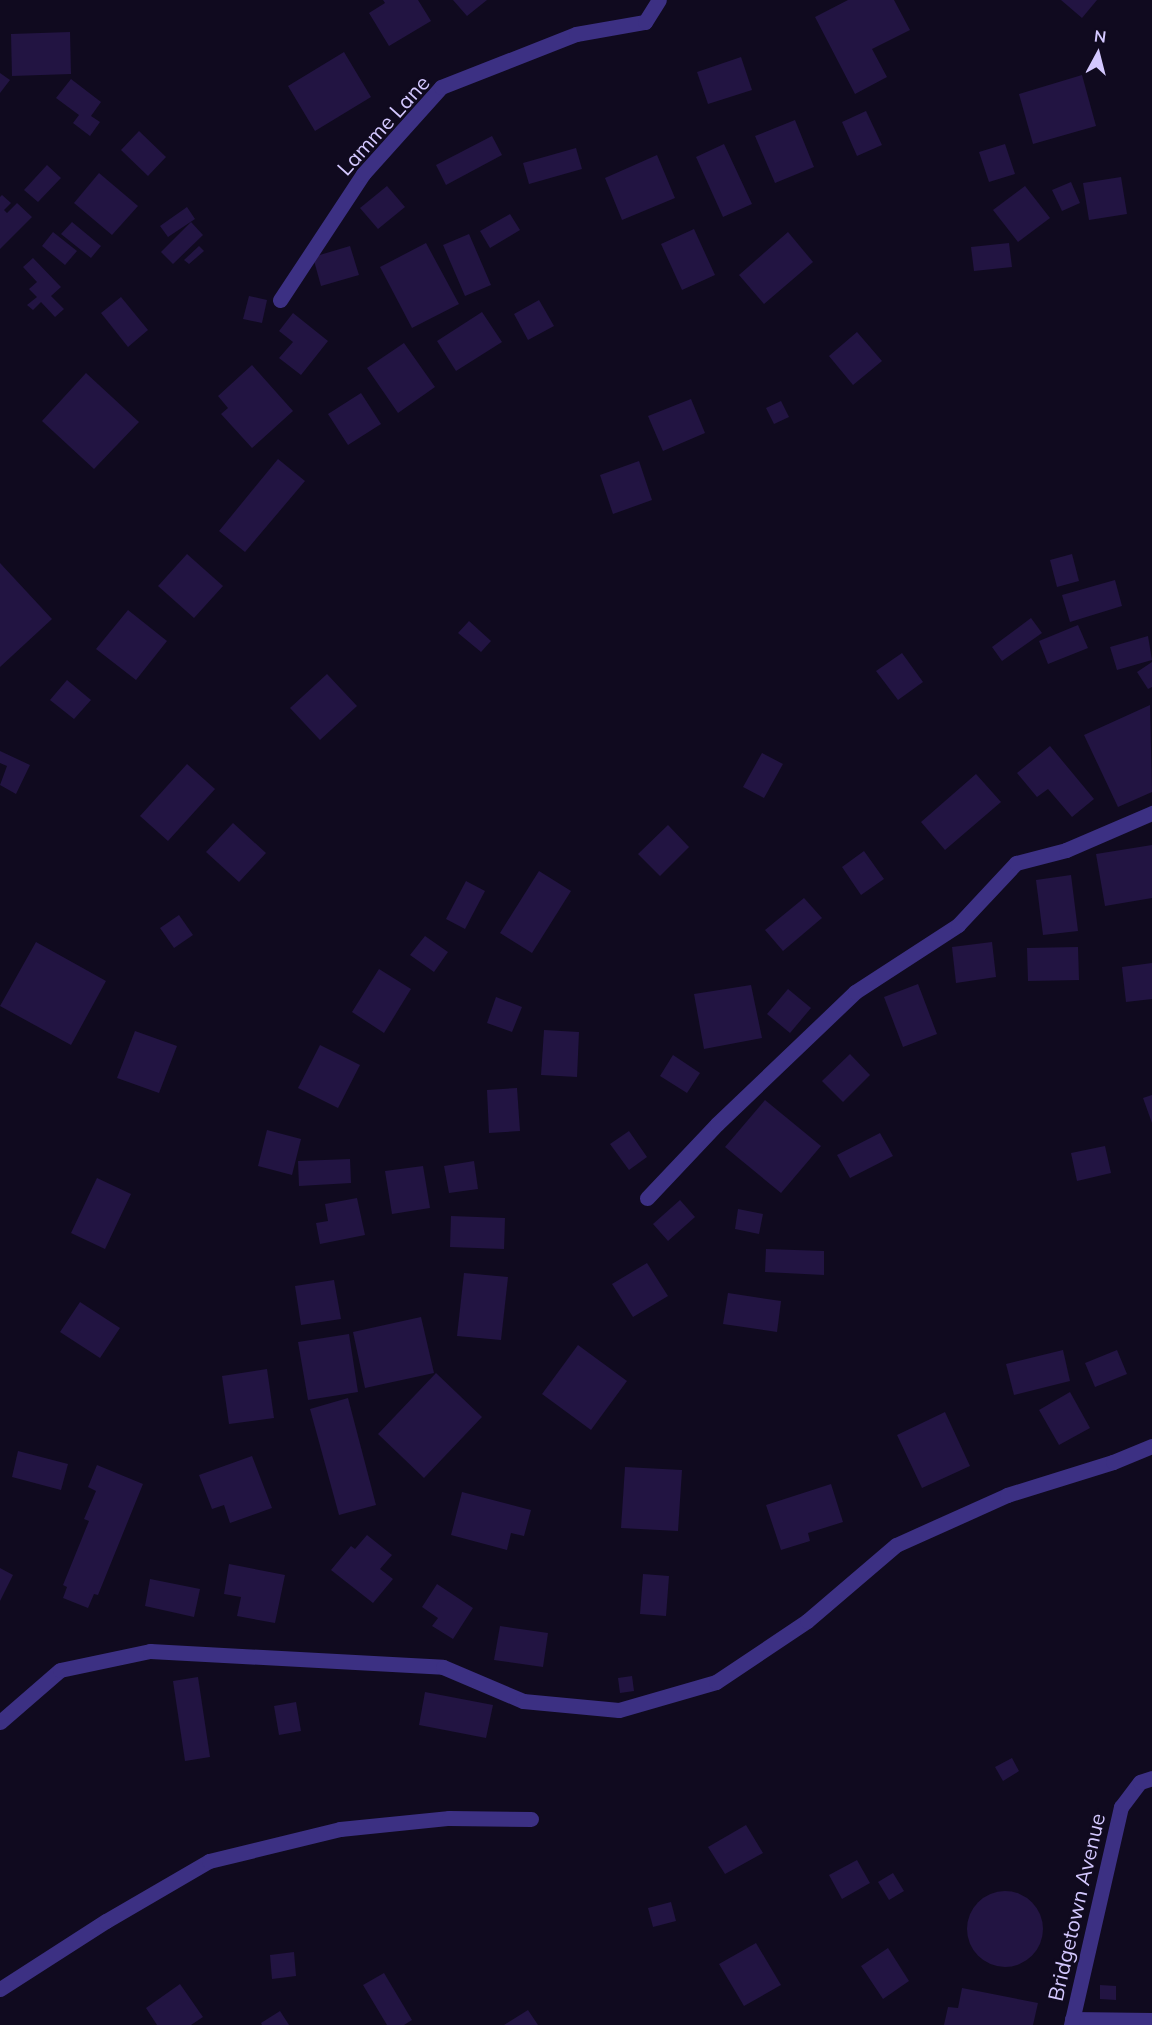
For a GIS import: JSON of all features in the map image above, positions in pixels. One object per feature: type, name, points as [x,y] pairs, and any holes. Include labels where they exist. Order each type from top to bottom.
[{"type":"street","name":"Lamme Lane","points":[[280,300],[363,174],[441,87],[576,34],[645,22],[659,0]]},
{"type":"street","points":[[647,1198],[717,1125],[855,992],[958,925],[1016,863],[1066,850],[1152,813]]},
{"type":"street","points":[[0,1722],[60,1670],[150,1651],[442,1667],[523,1701],[619,1710],[716,1682],[807,1621],[896,1545],[1007,1495],[1113,1462],[1152,1446]]},
{"type":"street","name":"Bridgetown Avenue","points":[[1072,2022],[1120,1807],[1140,1782],[1152,1778]]},
{"type":"street","points":[[0,1989],[106,1921],[209,1861],[340,1828],[449,1818],[531,1819]]},
{"type":"street","points":[[1072,2022],[1152,2020]]},
{"type":"building","points":[[383,0],[418,0],[431,21],[389,46],[369,13],[385,3]]},
{"type":"building","points":[[453,0],[487,0],[467,16]]},
{"type":"building","points":[[848,0],[894,0],[910,30],[872,49],[887,77],[855,94],[815,17]]},
{"type":"building","points":[[1061,0],[1097,0],[1082,18]]},
{"type":"building","points":[[70,32],[71,74],[12,76],[11,34]]},
{"type":"building","points":[[344,52],[371,97],[315,131],[288,86]]},
{"type":"building","points":[[741,57],[752,90],[708,104],[697,72]]},
{"type":"building","points":[[0,73],[10,80],[0,93]]},
{"type":"building","points":[[1082,75],[1096,126],[1033,144],[1019,94]]},
{"type":"building","points":[[71,79],[101,102],[91,116],[100,122],[90,136],[73,123],[79,115],[56,98]]},
{"type":"building","points":[[866,111],[882,145],[857,156],[842,122]]},
{"type":"building","points":[[795,120],[814,167],[775,183],[755,136]]},
{"type":"building","points":[[139,131],[166,157],[148,176],[121,150]]},
{"type":"building","points":[[492,136],[502,155],[446,185],[436,165]]},
{"type":"building","points":[[724,144],[752,204],[723,217],[696,157]]},
{"type":"building","points":[[1005,144],[1015,174],[989,182],[979,152]]},
{"type":"building","points":[[576,148],[582,169],[529,184],[523,163]]},
{"type":"building","points":[[657,155],[675,198],[622,220],[605,178]]},
{"type":"building","points":[[47,165],[61,178],[38,202],[24,190]]},
{"type":"building","points":[[99,173],[138,206],[112,235],[74,203]]},
{"type":"building","points":[[1121,177],[1127,214],[1089,220],[1083,183]]},
{"type":"building","points":[[1071,182],[1080,203],[1062,211],[1052,190]]},
{"type":"building","points":[[387,186],[405,207],[378,229],[360,208]]},
{"type":"building","points":[[1025,186],[1050,218],[1018,242],[993,210]]},
{"type":"building","points":[[2,195],[11,203],[4,210],[7,213],[17,203],[32,217],[0,249],[0,197]]},
{"type":"building","points":[[187,207],[195,219],[168,237],[160,226]]},
{"type":"building","points":[[510,214],[520,230],[490,248],[480,231]]},
{"type":"building","points":[[72,222],[101,246],[91,258],[61,234]]},
{"type":"building","points":[[191,222],[203,235],[173,264],[161,252]]},
{"type":"building","points":[[694,229],[715,275],[682,290],[661,244]]},
{"type":"building","points":[[53,232],[77,251],[65,265],[42,246]]},
{"type":"building","points":[[788,232],[813,262],[764,304],[739,275]]},
{"type":"building","points":[[469,234],[491,285],[465,296],[443,245]]},
{"type":"building","points":[[426,243],[459,304],[412,328],[380,267]]},
{"type":"building","points":[[1009,243],[1012,267],[974,271],[971,247]]},
{"type":"building","points":[[199,246],[204,251],[189,264],[184,260]]},
{"type":"building","points":[[350,246],[359,275],[321,286],[313,257]]},
{"type":"building","points":[[33,258],[61,287],[51,296],[64,309],[55,317],[41,302],[33,310],[27,305],[37,297],[29,289],[37,282],[23,267]]},
{"type":"building","points":[[249,296],[267,300],[262,323],[243,319]]},
{"type":"building","points":[[121,297],[148,330],[128,347],[101,313]]},
{"type":"building","points":[[539,300],[554,326],[528,340],[514,314]]},
{"type":"building","points":[[482,312],[502,342],[456,371],[437,341]]},
{"type":"building","points":[[293,313],[328,341],[301,375],[279,358],[293,342],[279,331]]},
{"type":"building","points":[[857,332],[882,361],[853,385],[829,356]]},
{"type":"building","points":[[404,343],[435,387],[398,413],[367,368]]},
{"type":"building","points":[[252,365],[293,411],[252,448],[221,414],[228,408],[218,396]]},
{"type":"building","points":[[86,373],[139,422],[94,469],[42,421]]},
{"type":"building","points":[[361,393],[381,424],[348,445],[328,414]]},
{"type":"building","points":[[691,399],[705,433],[663,451],[648,416]]},
{"type":"building","points":[[781,401],[789,417],[774,424],[766,408]]},
{"type":"building","points":[[278,459],[305,481],[245,552],[219,531]]},
{"type":"building","points":[[639,461],[652,500],[613,514],[600,475]]},
{"type":"building","points":[[187,554],[223,586],[194,618],[158,586]]},
{"type":"building","points":[[1072,554],[1079,581],[1057,587],[1050,560]]},
{"type":"building","points":[[0,563],[52,619],[0,667]]},
{"type":"building","points":[[1115,580],[1122,606],[1070,622],[1062,595]]},
{"type":"building","points":[[128,610],[167,641],[136,680],[96,649]]},
{"type":"building","points":[[1031,618],[1042,633],[1002,661],[992,647]]},
{"type":"building","points":[[469,621],[491,641],[481,652],[458,633]]},
{"type":"building","points":[[1078,625],[1088,648],[1048,664],[1039,641]]},
{"type":"building","points":[[1148,636],[1152,660],[1117,670],[1110,647]]},
{"type":"building","points":[[902,653],[923,682],[898,700],[876,671]]},
{"type":"building","points":[[1152,662],[1152,687],[1148,689],[1137,672]]},
{"type":"building","points":[[327,674],[357,706],[320,740],[290,708]]},
{"type":"building","points":[[67,680],[91,700],[74,719],[50,700]]},
{"type":"building","points":[[1150,705],[1152,792],[1118,807],[1084,735]]},
{"type":"building","points":[[1050,746],[1094,799],[1072,817],[1048,789],[1037,797],[1017,773]]},
{"type":"building","points":[[0,751],[30,765],[16,794],[0,785],[7,766],[0,763]]},
{"type":"building","points":[[762,753],[783,764],[764,798],[743,787]]},
{"type":"building","points":[[187,764],[215,789],[168,841],[140,816]]},
{"type":"building","points":[[976,774],[1001,802],[945,850],[921,822]]},
{"type":"building","points":[[233,823],[266,853],[239,882],[206,852]]},
{"type":"building","points":[[668,825],[689,847],[660,876],[638,854]]},
{"type":"building","points":[[1152,845],[1152,898],[1105,906],[1096,854]]},
{"type":"building","points":[[864,851],[884,879],[861,895],[842,867]]},
{"type":"building","points":[[539,871],[571,891],[532,953],[500,933]]},
{"type":"building","points":[[1071,875],[1078,931],[1043,935],[1036,880]]},
{"type":"building","points":[[466,881],[485,891],[465,929],[446,919]]},
{"type":"building","points":[[804,898],[822,918],[783,951],[765,930]]},
{"type":"building","points":[[179,915],[193,935],[174,948],[160,928]]},
{"type":"building","points":[[425,936],[448,952],[434,972],[410,955]]},
{"type":"building","points":[[36,942],[106,981],[71,1045],[0,1006]]},
{"type":"building","points":[[992,942],[996,977],[956,983],[952,947]]},
{"type":"building","points":[[1078,947],[1079,980],[1028,981],[1027,948]]},
{"type":"building","points":[[1152,963],[1152,999],[1126,1002],[1122,967]]},
{"type":"building","points":[[379,969],[411,989],[384,1033],[352,1012]]},
{"type":"building","points":[[918,984],[937,1034],[903,1047],[884,997]]},
{"type":"building","points":[[751,985],[762,1038],[704,1049],[694,994]]},
{"type":"building","points":[[788,989],[811,1008],[790,1033],[767,1014]]},
{"type":"building","points":[[496,997],[522,1007],[512,1032],[487,1023]]},
{"type":"building","points":[[544,1030],[579,1032],[577,1077],[541,1075]]},
{"type":"building","points":[[135,1031],[177,1046],[159,1093],[117,1078]]},
{"type":"building","points":[[320,1045],[360,1065],[338,1108],[298,1088]]},
{"type":"building","points":[[850,1054],[870,1075],[843,1102],[822,1081]]},
{"type":"building","points":[[673,1055],[700,1073],[687,1093],[660,1076]]},
{"type":"building","points":[[517,1088],[520,1131],[489,1133],[487,1090]]},
{"type":"building","points":[[1152,1095],[1152,1123],[1143,1098]]},
{"type":"building","points":[[765,1100],[821,1146],[781,1193],[725,1147]]},
{"type":"building","points":[[267,1130],[301,1139],[292,1175],[258,1166]]},
{"type":"building","points":[[629,1131],[647,1157],[629,1170],[610,1144]]},
{"type":"building","points":[[880,1133],[893,1156],[850,1178],[837,1155]]},
{"type":"building","points":[[1105,1146],[1111,1173],[1077,1181],[1071,1153]]},
{"type":"building","points":[[350,1159],[351,1183],[299,1186],[298,1161]]},
{"type":"building","points":[[474,1161],[478,1189],[449,1193],[444,1166]]},
{"type":"building","points":[[423,1166],[430,1208],[392,1214],[385,1171]]},
{"type":"building","points":[[97,1178],[131,1194],[105,1249],[71,1233]]},
{"type":"building","points":[[357,1198],[365,1235],[320,1244],[316,1223],[328,1221],[325,1204]]},
{"type":"building","points":[[680,1200],[695,1217],[668,1241],[653,1224]]},
{"type":"building","points":[[738,1209],[763,1214],[759,1234],[735,1229]]},
{"type":"building","points":[[451,1216],[505,1218],[504,1249],[450,1247]]},
{"type":"building","points":[[766,1249],[824,1251],[824,1275],[765,1272]]},
{"type":"building","points":[[647,1263],[668,1296],[633,1317],[612,1284]]},
{"type":"building","points":[[464,1273],[508,1277],[501,1340],[457,1336]]},
{"type":"building","points":[[334,1280],[341,1319],[301,1325],[295,1286]]},
{"type":"building","points":[[728,1293],[781,1301],[777,1332],[723,1324]]},
{"type":"building","points":[[80,1302],[120,1328],[100,1358],[60,1332]]},
{"type":"building","points":[[421,1317],[434,1373],[365,1388],[353,1332]]},
{"type":"building","points":[[349,1334],[358,1392],[308,1400],[298,1342]]},
{"type":"building","points":[[578,1345],[627,1381],[591,1430],[542,1394]]},
{"type":"building","points":[[1063,1350],[1070,1381],[1014,1395],[1006,1364]]},
{"type":"building","points":[[1117,1350],[1127,1374],[1095,1387],[1085,1363]]},
{"type":"building","points":[[267,1369],[274,1418],[229,1424],[222,1376]]},
{"type":"building","points":[[436,1373],[482,1417],[424,1478],[378,1434]]},
{"type":"building","points":[[1070,1392],[1090,1428],[1059,1445],[1039,1410]]},
{"type":"building","points":[[348,1398],[376,1505],[339,1515],[310,1409]]},
{"type":"building","points":[[945,1412],[970,1466],[922,1488],[897,1435]]},
{"type":"building","points":[[18,1451],[68,1464],[61,1490],[12,1477]]},
{"type":"building","points":[[252,1456],[272,1508],[230,1523],[224,1505],[212,1509],[199,1475]]},
{"type":"building","points":[[97,1465],[143,1484],[98,1595],[94,1594],[88,1608],[63,1598],[67,1587],[63,1585],[89,1521],[84,1519],[96,1491],[88,1487]]},
{"type":"building","points":[[625,1467],[682,1470],[678,1531],[621,1528]]},
{"type":"building","points":[[831,1484],[843,1522],[808,1533],[810,1541],[781,1550],[766,1505]]},
{"type":"building","points":[[462,1492],[531,1510],[524,1536],[511,1533],[507,1550],[451,1535]]},
{"type":"building","points":[[367,1535],[392,1555],[380,1569],[393,1579],[373,1603],[331,1570],[351,1546],[355,1549]]},
{"type":"building","points":[[229,1564],[285,1575],[275,1623],[237,1616],[241,1597],[224,1594]]},
{"type":"building","points":[[0,1568],[13,1575],[0,1601]]},
{"type":"building","points":[[643,1574],[669,1576],[666,1616],[640,1614]]},
{"type":"building","points":[[150,1579],[200,1589],[194,1617],[145,1606]]},
{"type":"building","points":[[437,1584],[473,1608],[453,1639],[432,1626],[438,1618],[422,1607]]},
{"type":"building","points":[[500,1626],[548,1633],[543,1667],[494,1660]]},
{"type":"building","points":[[632,1676],[634,1691],[620,1693],[618,1678]]},
{"type":"building","points":[[198,1677],[210,1757],[185,1761],[173,1681]]},
{"type":"building","points":[[425,1692],[493,1705],[486,1738],[419,1725]]},
{"type":"building","points":[[296,1702],[301,1731],[279,1735],[274,1706]]},
{"type":"building","points":[[1012,1758],[1019,1771],[1003,1781],[995,1767]]},
{"type":"building","points":[[746,1825],[763,1853],[725,1874],[708,1847]]},
{"type":"building","points":[[857,1860],[870,1883],[842,1899],[829,1875]]},
{"type":"building","points":[[893,1873],[904,1891],[889,1900],[878,1882]]},
{"type":"building","points":[[1005,1891],[1020,1894],[1032,1902],[1040,1914],[1043,1929],[1040,1944],[1032,1956],[1020,1964],[1005,1967],[990,1964],[978,1956],[970,1944],[967,1929],[970,1914],[978,1902],[990,1894]]},
{"type":"building","points":[[671,1902],[676,1921],[653,1927],[648,1908]]},
{"type":"building","points":[[756,1943],[781,1985],[744,2006],[719,1964]]},
{"type":"building","points":[[888,1948],[909,1981],[883,1999],[861,1966]]},
{"type":"building","points":[[294,1952],[296,1976],[272,1979],[270,1955]]},
{"type":"building","points":[[384,1973],[412,2020],[404,2025],[387,2025],[363,1985]]},
{"type":"building","points":[[180,1984],[203,2017],[191,2025],[157,2025],[146,2008]]},
{"type":"building","points":[[1100,1985],[1116,1986],[1116,2000],[1100,1999]]},
{"type":"building","points":[[962,1988],[1038,2003],[1033,2025],[944,2025],[948,2007],[958,2008]]},
{"type":"building","points":[[528,2010],[538,2025],[504,2025]]},
{"type":"building","points":[[280,2011],[289,2025],[262,2025],[261,2023]]}]
